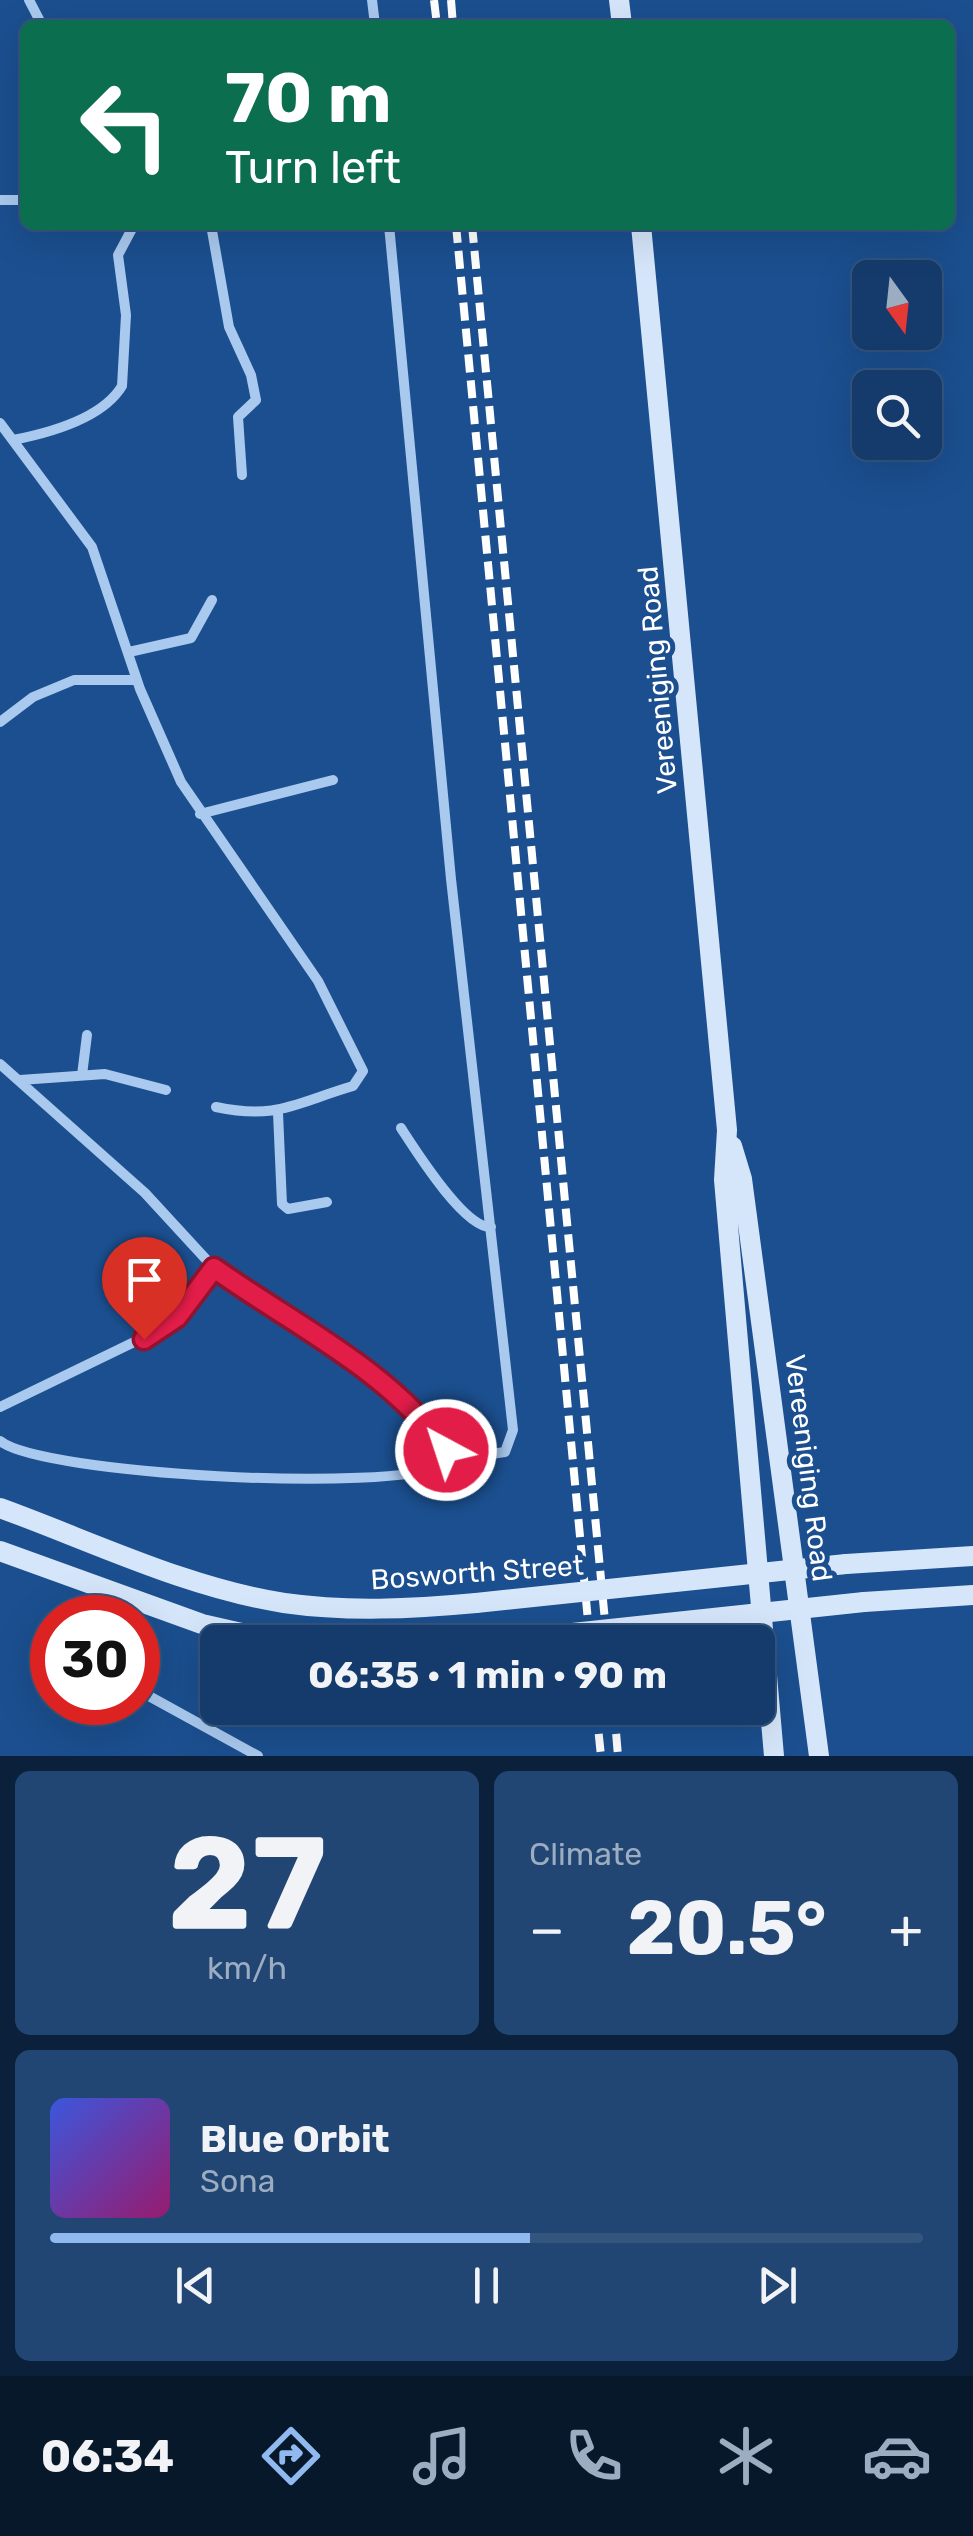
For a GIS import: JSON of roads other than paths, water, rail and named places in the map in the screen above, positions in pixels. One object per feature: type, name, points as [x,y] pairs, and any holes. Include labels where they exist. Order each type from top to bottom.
[{"type":"main road","name":"Vereeniging Road","points":[[641,230],[727,1130],[724,1180],[774,1756]]},
{"type":"main road","name":"Vereeniging Road","points":[[727,1130],[745,1198],[819,1756]]},
{"type":"main road","name":"Bosworth Street","points":[[0,1508],[189,1577],[279,1602],[388,1609],[846,1564],[973,1556]]},
{"type":"main road","points":[[0,1550],[206,1625]]},
{"type":"main road","points":[[648,1625],[864,1602],[973,1595]]},
{"type":"street","points":[[14,440],[74,422],[116,395],[122,386],[126,316],[118,256],[131,230]]},
{"type":"street","points":[[212,230],[230,327],[251,375],[256,400],[238,418],[242,475]]},
{"type":"street","points":[[0,1064],[154,1201],[214,1268],[363,1369],[410,1408],[446,1450],[470,1457],[497,1456],[511,1442],[491,1226],[451,880],[389,230]]},
{"type":"street","points":[[0,423],[92,547],[137,680],[181,782],[318,981],[363,1072],[354,1086],[289,1105],[278,1113],[252,1115],[216,1107]]},
{"type":"street","points":[[128,652],[191,638],[212,600]]},
{"type":"street","points":[[0,722],[33,697],[74,680],[137,680]]},
{"type":"street","points":[[200,814],[333,780]]},
{"type":"street","points":[[82,1075],[87,1035]]},
{"type":"street","points":[[20,1080],[105,1074],[166,1090]]},
{"type":"street","points":[[278,1113],[282,1204],[288,1209],[328,1202]]},
{"type":"street","points":[[401,1128],[449,1194],[476,1223],[491,1226]]},
{"type":"street","points":[[0,1407],[161,1329],[190,1303],[214,1268]]},
{"type":"street","points":[[0,1442],[24,1452],[110,1465],[280,1480],[420,1474],[442,1465],[446,1450]]},
{"type":"street","points":[[160,1702],[258,1756]]},
{"type":"railway","points":[[434,0],[436,20]]},
{"type":"railway","points":[[451,0],[453,20]]},
{"type":"railway","points":[[456,230],[588,1625]]},
{"type":"railway","points":[[472,230],[605,1625]]},
{"type":"railway","points":[[598,1725],[601,1756]]},
{"type":"railway","points":[[615,1725],[618,1756]]}]
